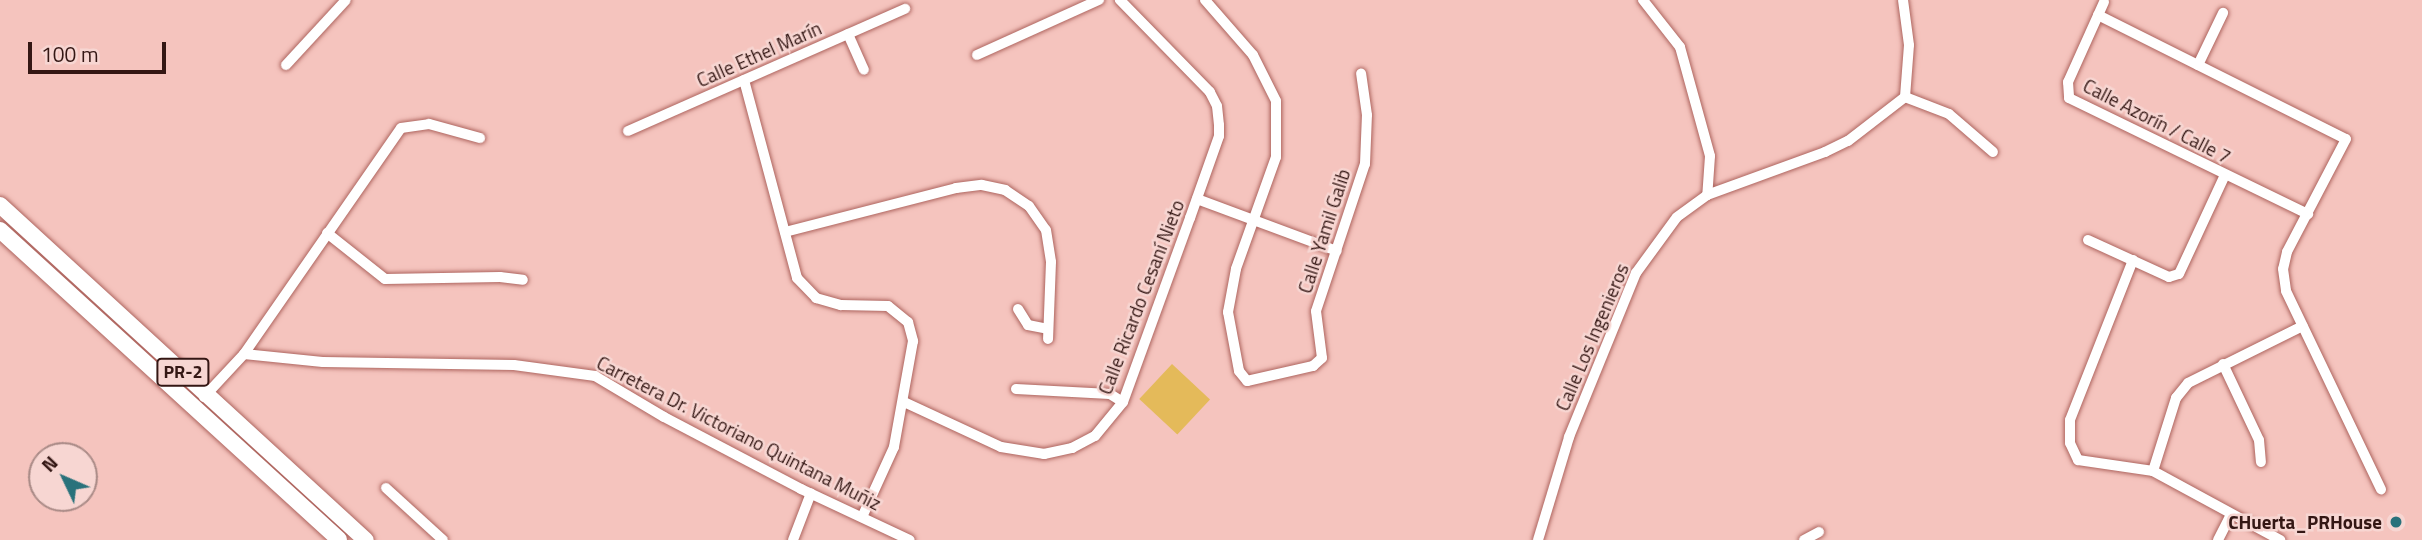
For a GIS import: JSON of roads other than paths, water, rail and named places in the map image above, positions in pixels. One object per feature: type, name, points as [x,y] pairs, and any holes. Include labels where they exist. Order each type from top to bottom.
[{"type":"highway","name":"PR-2","points":[[0,205],[366,540]]},
{"type":"highway","name":"PR-2","points":[[0,230],[339,540]]},
{"type":"street","points":[[286,65],[346,0]]},
{"type":"street","points":[[977,55],[1099,0]]},
{"type":"street","name":"Calle Ricardo Cesaní Nieto","points":[[904,402],[1001,447],[1044,454],[1072,448],[1095,436],[1123,401],[1219,136],[1217,106],[1196,76],[1120,0]]},
{"type":"street","points":[[1205,0],[1254,55],[1276,101],[1276,157],[1254,220]]},
{"type":"street","points":[[1643,0],[1681,47],[1710,156],[1707,195]]},
{"type":"street","points":[[1903,0],[1909,46],[1905,97],[1949,114],[1993,152]]},
{"type":"street","name":"Calle Azorín / Calle 7","points":[[2104,2],[2068,82],[2069,97],[2308,215]]},
{"type":"street","name":"Calle Ethel Marín","points":[[628,131],[905,9]]},
{"type":"street","points":[[2198,65],[2223,13]]},
{"type":"street","points":[[2098,15],[2346,139],[2287,252],[2283,269],[2286,291],[2381,489]]},
{"type":"street","points":[[848,34],[864,70]]},
{"type":"street","name":"Calle Yamil Galib","points":[[1254,220],[1236,268],[1228,312],[1239,371],[1247,381],[1313,366],[1322,358],[1316,311],[1365,164],[1367,115],[1361,73]]},
{"type":"street","points":[[744,80],[797,278],[816,298],[841,305],[888,306],[908,322],[913,341],[894,447],[863,515]]},
{"type":"street","name":"Calle Los Ingenieros","points":[[1538,540],[1569,437],[1636,273],[1676,217],[1707,195],[1848,141],[1905,97]]},
{"type":"street","points":[[194,408],[244,354],[401,128],[429,124],[480,138]]},
{"type":"street","points":[[2088,240],[2169,277],[2179,274],[2225,175]]},
{"type":"street","points":[[785,232],[956,188],[982,185],[1005,190],[1029,206],[1046,230],[1051,262],[1048,334],[1028,325],[1018,309]]},
{"type":"street","points":[[1197,199],[1337,251]]},
{"type":"street","points":[[327,233],[385,279],[500,277],[523,280]]},
{"type":"street","points":[[2133,260],[2070,420],[2070,443],[2078,460],[2153,471],[2280,540]]},
{"type":"street","points":[[2153,471],[2181,391],[2194,378],[2303,326]]},
{"type":"street","name":"Carretera Dr. Victoriano Quintana Muñiz","points":[[244,354],[323,362],[514,365],[596,376],[664,417],[811,494],[863,515],[910,540]]},
{"type":"street","points":[[2223,364],[2259,440],[2261,462]]},
{"type":"street","points":[[1016,389],[1110,394],[1123,401]]},
{"type":"street","points":[[1028,390],[1032,403]]},
{"type":"street","points":[[386,488],[443,540]]},
{"type":"street","points":[[793,540],[811,494]]},
{"type":"street","points":[[2218,540],[2231,515]]},
{"type":"street","points":[[1804,540],[1819,532]]},
{"type":"place","name":"CHuerta_PRHouse","points":[[2396,522]]}]
